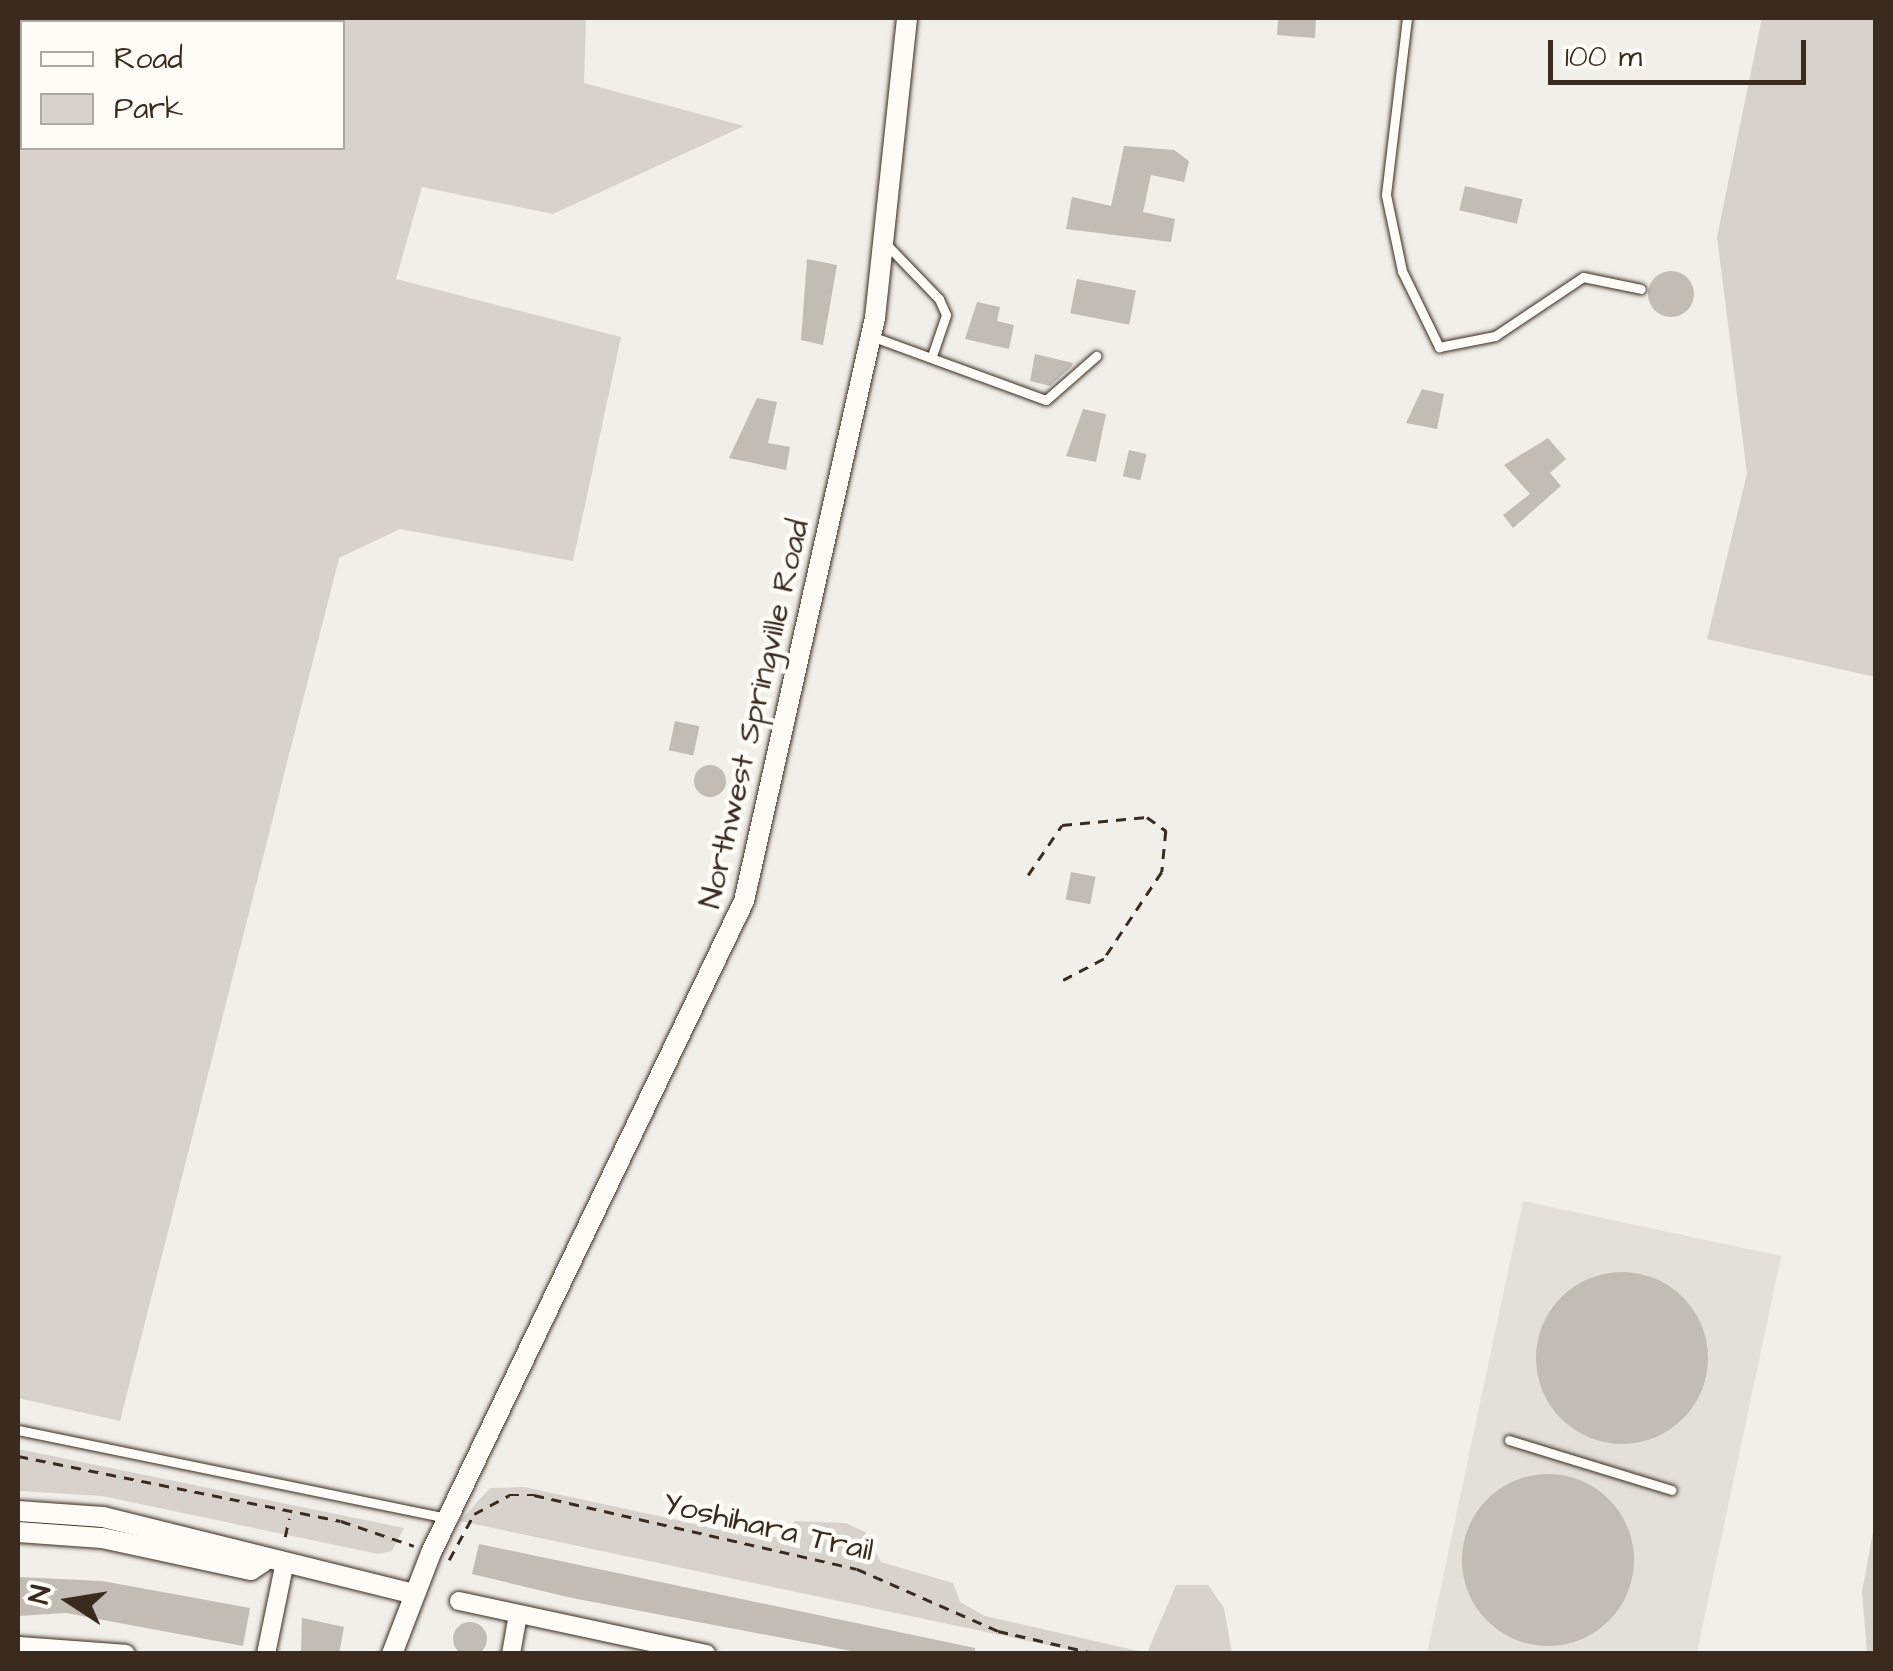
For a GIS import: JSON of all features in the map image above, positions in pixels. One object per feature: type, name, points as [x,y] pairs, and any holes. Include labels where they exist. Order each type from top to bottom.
[{"type":"street","name":"Northwest Springville Road","points":[[392,1654],[413,1594],[448,1518],[737,922],[871,336],[886,243],[907,18]]},
{"type":"street","points":[[18,1512],[103,1517],[254,1550],[274,1564],[413,1594]]},
{"type":"street","points":[[18,1532],[102,1538],[251,1570],[274,1564]]},
{"type":"street","points":[[266,1654],[274,1564]]},
{"type":"street","points":[[459,1601],[706,1654]]},
{"type":"street","points":[[511,1654],[518,1615]]},
{"type":"street","points":[[18,1646],[126,1654]]},
{"type":"lane","points":[[1408,18],[1386,194],[1402,271],[1438,347],[1496,336],[1583,277],[1641,289]]},
{"type":"lane","points":[[886,243],[939,299],[946,316],[933,352]]},
{"type":"lane","points":[[871,336],[933,352],[1046,400],[1096,356]]},
{"type":"lane","points":[[18,1430],[448,1518]]},
{"type":"lane","points":[[1509,1440],[1672,1490]]},
{"type":"path","points":[[1028,875],[1062,826],[1147,817],[1166,831],[1162,872],[1104,959],[1062,981]]},
{"type":"path","points":[[18,1456],[289,1516],[341,1521],[414,1546]]},
{"type":"path","name":"Yoshihara Trail","points":[[452,1561],[474,1514],[509,1495],[534,1495],[857,1569],[998,1631],[1098,1654]]},
{"type":"path","points":[[284,1537],[289,1516]]},
{"type":"path","points":[[1061,1654],[1063,1645]]},
{"type":"shaded area","points":[[1523,1201],[1781,1256],[1697,1654],[1427,1654]]},
{"type":"green space","points":[[18,18],[586,18],[584,83],[744,126],[553,214],[422,187],[396,279],[621,337],[573,561],[400,529],[339,558],[120,1421],[18,1398]]},
{"type":"green space","points":[[1762,18],[1875,18],[1875,677],[1707,639],[1747,474],[1717,237]]},
{"type":"green space","points":[[18,1449],[404,1528],[392,1551],[378,1554],[102,1496],[18,1491]]},
{"type":"green space","points":[[524,1487],[756,1537],[779,1537],[795,1521],[846,1523],[865,1532],[881,1562],[953,1583],[960,1602],[985,1616],[1147,1653],[1085,1653],[460,1521],[490,1488]]},
{"type":"green space","points":[[1875,1521],[1875,1653],[1867,1653],[1862,1592]]},
{"type":"green space","points":[[1176,1585],[1208,1585],[1224,1608],[1232,1653],[1147,1653]]},
{"type":"building","points":[[1278,18],[1316,18],[1315,38],[1277,35]]},
{"type":"building","points":[[1124,146],[1174,150],[1189,161],[1184,182],[1151,175],[1143,212],[1175,219],[1171,242],[1066,229],[1072,197],[1111,206]]},
{"type":"building","points":[[1465,186],[1522,199],[1517,224],[1459,210]]},
{"type":"building","points":[[807,259],[837,265],[823,345],[801,340]]},
{"type":"building","points":[[1671,271],[1687,278],[1694,294],[1687,310],[1671,317],[1655,310],[1648,294],[1655,278]]},
{"type":"building","points":[[1077,279],[1136,290],[1129,325],[1070,313]]},
{"type":"building","points":[[977,302],[1000,307],[997,321],[1014,325],[1009,349],[965,339]]},
{"type":"building","points":[[1035,354],[1073,363],[1050,386],[1030,381]]},
{"type":"building","points":[[1422,389],[1444,394],[1437,429],[1406,423]]},
{"type":"building","points":[[757,398],[777,402],[768,443],[790,447],[786,470],[729,458]]},
{"type":"building","points":[[1083,409],[1106,414],[1096,462],[1066,456]]},
{"type":"building","points":[[1548,438],[1566,459],[1550,473],[1561,486],[1513,528],[1503,515],[1530,494],[1504,465]]},
{"type":"building","points":[[1129,450],[1147,454],[1140,480],[1123,476]]},
{"type":"building","points":[[675,721],[699,726],[693,756],[669,750]]},
{"type":"building","points":[[710,765],[721,770],[726,781],[721,792],[710,797],[699,792],[694,781],[699,770]]},
{"type":"building","points":[[1071,872],[1096,877],[1090,904],[1066,899]]},
{"type":"building","points":[[1622,1272],[1655,1279],[1683,1297],[1701,1325],[1708,1358],[1701,1391],[1683,1419],[1655,1437],[1622,1444],[1589,1437],[1561,1419],[1543,1391],[1536,1358],[1543,1325],[1561,1297],[1589,1279]]},
{"type":"building","points":[[1548,1474],[1581,1481],[1609,1499],[1627,1527],[1634,1560],[1627,1593],[1609,1621],[1581,1639],[1548,1646],[1515,1639],[1487,1621],[1469,1593],[1462,1560],[1469,1527],[1487,1499],[1515,1481]]},
{"type":"building","points":[[479,1544],[975,1648],[975,1654],[867,1654],[572,1598],[472,1574]]},
{"type":"building","points":[[18,1577],[102,1581],[250,1608],[243,1646],[66,1613],[18,1616]]},
{"type":"building","points":[[302,1618],[344,1627],[339,1654],[301,1652]]},
{"type":"building","points":[[470,1622],[482,1627],[487,1639],[482,1651],[470,1656],[458,1651],[453,1639],[458,1627]]}]
